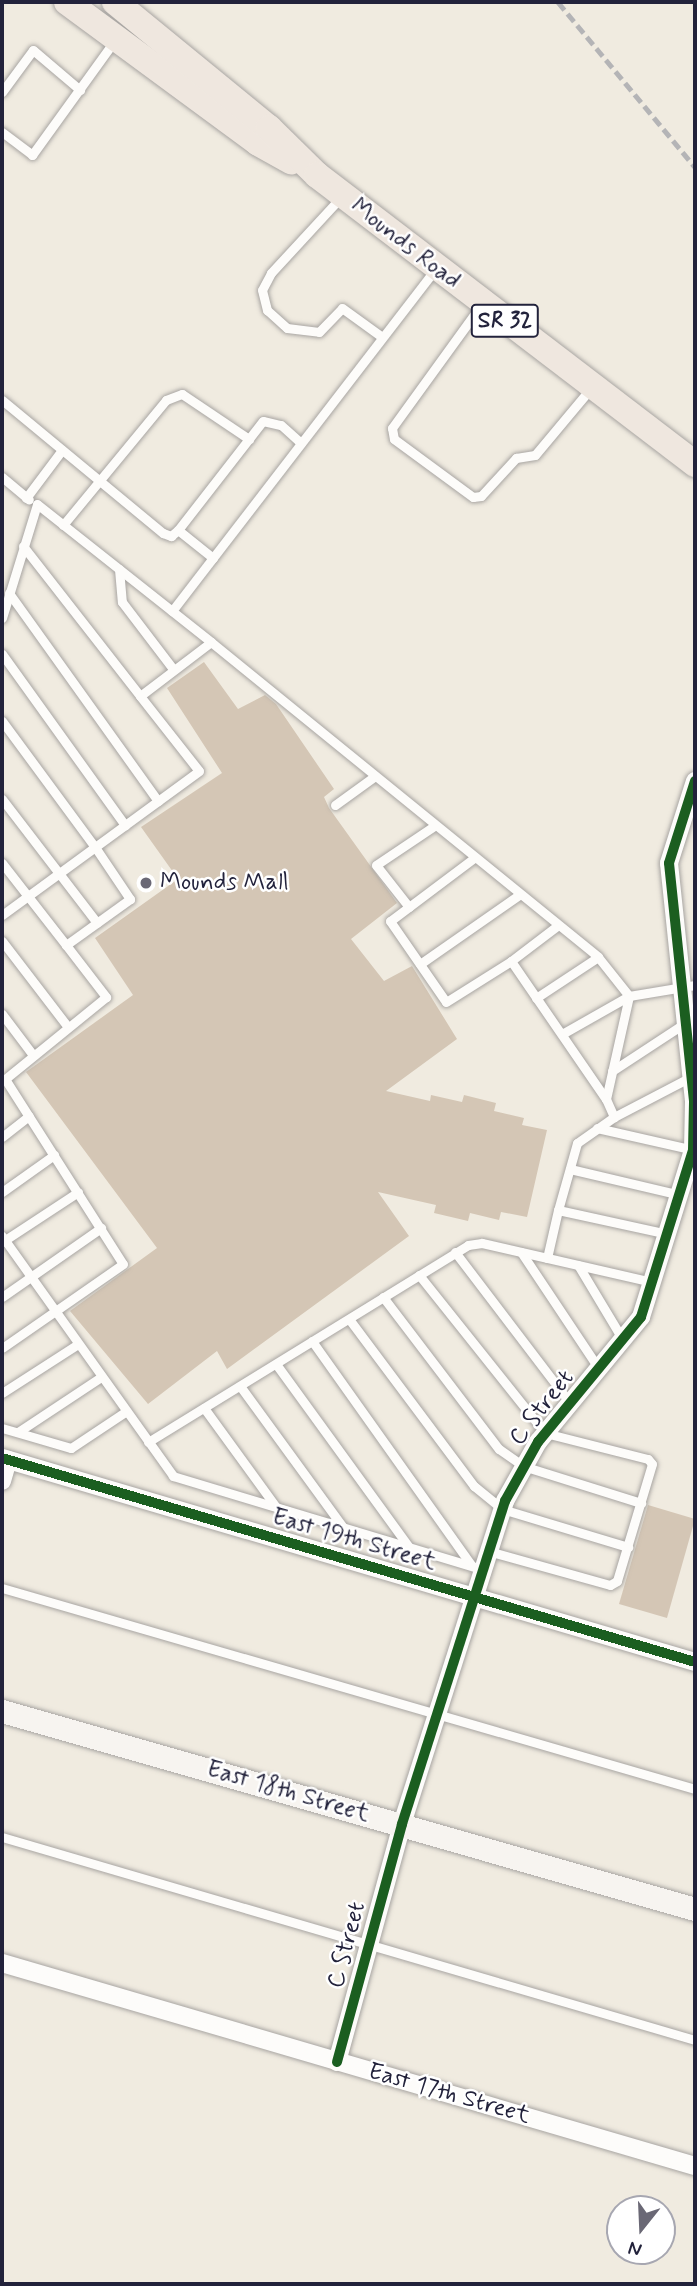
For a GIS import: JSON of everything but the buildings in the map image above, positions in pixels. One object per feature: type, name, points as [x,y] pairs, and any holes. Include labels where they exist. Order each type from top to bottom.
[{"type":"main road","name":"Mounds Road","points":[[115,2],[269,128],[317,175],[695,464]]},
{"type":"main road","name":"Mounds Road","points":[[65,3],[258,143],[317,175]]},
{"type":"street","name":"C Street","points":[[337,2062],[401,1824],[472,1597],[477,1567],[488,1551],[502,1509],[523,1466],[545,1433],[624,1342],[641,1317],[694,1150],[691,1077],[685,1023],[688,986],[669,863],[690,813],[695,781]]},
{"type":"street","points":[[2,1481],[5,1459]]},
{"type":"street","name":"East 19th Street","points":[[5,1459],[695,1662]]},
{"type":"street","name":"East 18th Street","points":[[2,1711],[695,1909]]},
{"type":"street","name":"East 17th Street","points":[[2,1963],[695,2166]]},
{"type":"lane","points":[[2,132],[32,155],[116,39]]},
{"type":"lane","points":[[2,92],[33,50],[80,90]]},
{"type":"lane","points":[[343,195],[271,273],[262,290],[267,310],[287,328],[318,332],[342,309],[382,337]]},
{"type":"lane","points":[[172,611],[436,267]]},
{"type":"lane","points":[[482,303],[392,428],[394,439],[473,497],[481,496],[516,458],[535,455],[592,387]]},
{"type":"lane","points":[[63,526],[166,400],[182,394],[248,439]]},
{"type":"lane","points":[[2,400],[163,533],[171,536],[263,421],[281,425],[301,443]]},
{"type":"lane","points":[[26,498],[62,450]]},
{"type":"lane","points":[[2,477],[211,642],[598,957],[629,996]]},
{"type":"lane","points":[[2,618],[37,504]]},
{"type":"lane","points":[[178,530],[213,558]]},
{"type":"lane","points":[[2,915],[199,771],[23,546]]},
{"type":"lane","points":[[119,569],[122,602],[173,669]]},
{"type":"lane","points":[[9,593],[158,800]]},
{"type":"lane","points":[[140,696],[211,642]]},
{"type":"lane","points":[[2,654],[125,825]]},
{"type":"lane","points":[[2,721],[130,899],[66,945]]},
{"type":"lane","points":[[335,805],[374,776]]},
{"type":"lane","points":[[2,799],[97,923]]},
{"type":"lane","points":[[409,907],[376,865],[434,826]]},
{"type":"lane","points":[[474,858],[390,921],[446,1002],[511,961],[557,926]]},
{"type":"lane","points":[[2,863],[106,997],[3,1078],[123,1264],[57,1313],[2,1349]]},
{"type":"lane","points":[[420,964],[519,895]]},
{"type":"lane","points":[[2,941],[68,1027]]},
{"type":"lane","points":[[536,998],[598,957]]},
{"type":"lane","points":[[511,961],[606,1099],[614,1117]]},
{"type":"lane","points":[[562,1034],[629,996],[688,986]]},
{"type":"lane","points":[[606,1099],[629,996]]},
{"type":"lane","points":[[2,1014],[33,1055]]},
{"type":"lane","points":[[612,1071],[685,1023]]},
{"type":"lane","points":[[547,1258],[577,1143],[614,1117],[691,1077]]},
{"type":"lane","points":[[2,1137],[29,1116]]},
{"type":"lane","points":[[597,1128],[694,1150]]},
{"type":"lane","points":[[2,1192],[54,1155]]},
{"type":"lane","points":[[570,1169],[680,1195]]},
{"type":"lane","points":[[78,1192],[3,1239],[173,1476],[477,1567]]},
{"type":"lane","points":[[558,1210],[668,1234]]},
{"type":"lane","points":[[2,1297],[101,1228]]},
{"type":"lane","points":[[148,1443],[455,1252],[482,1243],[652,1282]]},
{"type":"lane","points":[[455,1252],[570,1403]]},
{"type":"lane","points":[[521,1252],[599,1369]]},
{"type":"lane","points":[[578,1265],[624,1342]]},
{"type":"lane","points":[[419,1275],[545,1433],[648,1459],[652,1464],[617,1581],[610,1585],[488,1551]]},
{"type":"lane","points":[[383,1297],[499,1449],[523,1466],[641,1503]]},
{"type":"lane","points":[[349,1319],[474,1486],[502,1509],[628,1547]]},
{"type":"lane","points":[[312,1341],[477,1567]]},
{"type":"lane","points":[[2,1393],[78,1344]]},
{"type":"lane","points":[[276,1363],[409,1547]]},
{"type":"lane","points":[[18,1432],[101,1377]]},
{"type":"lane","points":[[240,1386],[343,1527]]},
{"type":"lane","points":[[204,1408],[276,1507]]},
{"type":"lane","points":[[2,1428],[71,1448],[125,1412]]},
{"type":"lane","points":[[2,1588],[695,1790]]},
{"type":"lane","points":[[2,1837],[695,2040]]},
{"type":"railway","points":[[558,2],[695,167]]},
{"type":"cycle path","points":[[337,2062],[402,1824],[505,1501],[538,1442],[641,1317],[693,1150],[694,1101],[669,863],[695,781]]},
{"type":"cycle path","points":[[2,1458],[695,1662]]},
{"type":"place","name":"Mounds Mall","points":[[146,883]]}]
